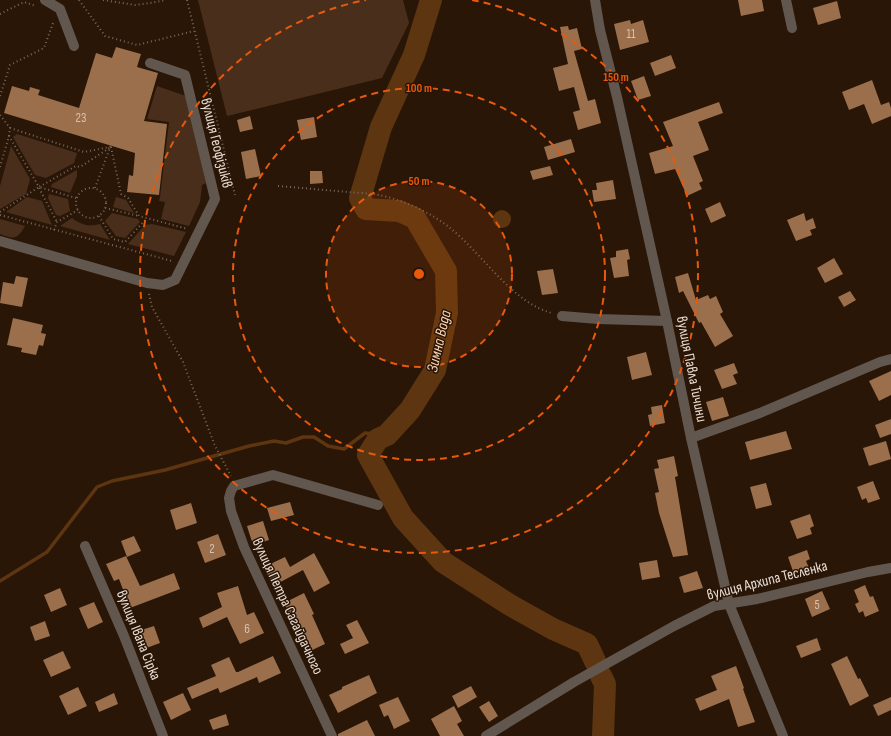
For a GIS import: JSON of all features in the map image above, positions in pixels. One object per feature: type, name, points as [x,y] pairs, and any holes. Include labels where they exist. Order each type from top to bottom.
[{"type":"street","name":"вулиця Павла Тичини","points":[[595,0],[600,30],[617,97],[667,322],[690,438],[729,604],[783,736]]},
{"type":"street","points":[[786,0],[792,28]]},
{"type":"street","points":[[48,1],[60,9],[74,46]]},
{"type":"street","name":"вулиця Геофізиків","points":[[0,241],[147,283],[163,286],[175,280],[215,199],[185,75],[150,63]]},
{"type":"street","points":[[562,316],[667,322]]},
{"type":"street","points":[[690,438],[760,413],[880,362],[891,359]]},
{"type":"street","points":[[234,486],[273,475],[378,506]]},
{"type":"street","name":"вулиця Петра Сагайдачного","points":[[234,486],[230,491],[229,498],[231,511],[244,547],[332,736]]},
{"type":"street","name":"вулиця Івана Сірка","points":[[85,546],[124,636],[163,736]]},
{"type":"street","name":"вулиця Архипа Тесленка","points":[[486,736],[574,682],[674,626],[714,606],[891,568]]},
{"type":"path","points":[[79,0],[105,36],[137,45],[194,31]]},
{"type":"path","points":[[103,0],[135,5],[166,0]]},
{"type":"path","points":[[187,0],[235,195]]},
{"type":"path","points":[[0,14],[24,2]]},
{"type":"path","points":[[0,96],[10,65],[44,48],[53,20]]},
{"type":"path","points":[[0,115],[10,128],[84,152],[111,146]]},
{"type":"path","points":[[0,167],[10,128]]},
{"type":"path","points":[[9,136],[57,222]]},
{"type":"path","points":[[0,214],[39,188],[76,166],[80,166],[111,146]]},
{"type":"path","points":[[95,188],[111,146]]},
{"type":"path","points":[[111,146],[122,195],[128,198],[139,216]]},
{"type":"path","points":[[278,186],[378,194],[402,202],[433,216],[450,228],[511,288],[530,304],[543,311],[562,316]]},
{"type":"path","points":[[39,188],[76,198]]},
{"type":"path","points":[[86,188],[95,188],[104,196],[106,204],[105,208],[99,216],[87,218],[80,214],[76,198],[78,194],[86,188]]},
{"type":"path","points":[[105,208],[190,230]]},
{"type":"path","points":[[54,230],[57,222],[78,210]]},
{"type":"path","points":[[0,214],[54,230],[183,264]]},
{"type":"path","points":[[99,216],[113,239],[125,242],[147,218]]},
{"type":"path","points":[[152,307],[183,362],[215,446],[224,462],[234,486]]},
{"type":"shaded area","points":[[198,0],[403,0],[409,23],[382,78],[227,116]]},
{"type":"shaded area","points":[[157,86],[186,96],[206,183],[202,185],[200,202],[189,226],[161,219],[165,202],[159,201],[169,122],[147,119]]},
{"type":"shaded area","points":[[17,134],[77,153],[74,163],[46,178],[35,175],[13,137]]},
{"type":"shaded area","points":[[11,146],[30,179],[26,194],[0,209],[0,186]]},
{"type":"shaded area","points":[[77,170],[77,176],[70,193],[51,187],[52,184]]},
{"type":"shaded area","points":[[49,194],[68,199],[70,211],[60,216],[56,215],[48,198]]},
{"type":"shaded area","points":[[27,197],[42,201],[52,225],[6,212]]},
{"type":"shaded area","points":[[116,197],[126,200],[134,213],[113,207]]},
{"type":"shaded area","points":[[498,210],[506,210],[511,215],[509,226],[506,228],[498,228],[493,223],[493,215]]},
{"type":"shaded area","points":[[112,213],[138,219],[140,222],[125,238],[116,236],[105,221]]},
{"type":"shaded area","points":[[72,218],[85,225],[100,224],[110,240],[60,226]]},
{"type":"shaded area","points":[[0,219],[25,226],[20,234],[15,237],[9,237],[0,234]]},
{"type":"shaded area","points":[[152,224],[186,232],[174,256],[128,244],[145,225]]},
{"type":"building","points":[[738,0],[762,0],[764,11],[741,16]]},
{"type":"building","points":[[837,1],[841,18],[818,25],[813,8]]},
{"type":"building","points":[[630,20],[631,24],[643,20],[649,42],[620,50],[614,24]]},
{"type":"building","points":[[568,26],[569,30],[577,28],[582,49],[574,51],[588,101],[595,99],[601,123],[578,130],[573,112],[580,110],[574,87],[559,91],[553,68],[568,64],[560,27]]},
{"type":"building","points":[[116,47],[141,54],[137,67],[158,73],[144,121],[167,124],[159,195],[127,192],[129,175],[133,176],[135,153],[4,113],[12,86],[29,91],[30,87],[40,90],[38,95],[79,108],[96,53],[112,58]]},
{"type":"building","points":[[671,55],[676,68],[655,76],[650,63]]},
{"type":"building","points":[[644,76],[651,96],[638,100],[631,81]]},
{"type":"building","points":[[872,80],[881,105],[889,102],[891,116],[872,124],[864,104],[849,110],[842,92]]},
{"type":"building","points":[[719,102],[723,113],[698,122],[709,150],[693,156],[703,181],[699,183],[702,189],[687,196],[675,169],[655,174],[649,153],[673,146],[663,122]]},
{"type":"building","points":[[250,116],[253,129],[240,132],[237,120]]},
{"type":"building","points":[[314,117],[317,137],[301,140],[297,120]]},
{"type":"building","points":[[571,139],[575,152],[548,160],[544,147]]},
{"type":"building","points":[[255,149],[261,176],[246,179],[241,152]]},
{"type":"building","points":[[550,166],[553,175],[533,180],[530,171]]},
{"type":"building","points":[[310,171],[322,171],[323,183],[310,184]]},
{"type":"building","points":[[613,180],[616,199],[594,202],[592,190],[597,190],[596,183]]},
{"type":"building","points":[[720,202],[726,216],[711,223],[705,209]]},
{"type":"building","points":[[804,213],[806,221],[813,218],[816,228],[810,230],[812,235],[796,241],[787,220]]},
{"type":"building","points":[[628,249],[630,259],[627,260],[629,276],[614,278],[610,258],[616,257],[616,251]]},
{"type":"building","points":[[834,258],[843,274],[825,283],[817,268]]},
{"type":"building","points":[[553,269],[558,293],[542,295],[537,271]]},
{"type":"building","points":[[688,273],[696,300],[708,295],[710,299],[716,296],[723,312],[720,314],[733,336],[715,347],[701,322],[699,323],[683,291],[679,293],[675,277]]},
{"type":"building","points":[[16,276],[28,278],[22,307],[0,303],[3,282],[14,284]]},
{"type":"building","points":[[850,291],[856,300],[844,307],[838,297]]},
{"type":"building","points":[[13,318],[43,325],[41,333],[46,334],[43,346],[39,345],[36,355],[21,352],[22,348],[7,345]]},
{"type":"building","points":[[646,352],[652,375],[632,380],[627,357]]},
{"type":"building","points":[[734,363],[738,373],[733,375],[737,384],[722,389],[714,370]]},
{"type":"building","points":[[891,371],[891,395],[879,401],[869,381]]},
{"type":"building","points":[[723,397],[729,416],[712,421],[706,402]]},
{"type":"building","points":[[662,405],[665,423],[650,426],[648,415],[652,414],[651,407]]},
{"type":"building","points":[[891,419],[891,434],[880,438],[875,425]]},
{"type":"building","points":[[786,431],[792,449],[750,460],[745,442]]},
{"type":"building","points":[[886,441],[891,459],[869,466],[863,448]]},
{"type":"building","points":[[674,456],[678,476],[675,477],[688,555],[673,557],[659,513],[655,493],[659,492],[654,469],[659,468],[657,460]]},
{"type":"building","points":[[873,481],[880,499],[868,503],[866,498],[862,500],[857,487]]},
{"type":"building","points":[[766,483],[772,505],[756,509],[750,487]]},
{"type":"building","points":[[290,502],[294,515],[271,521],[267,508]]},
{"type":"building","points":[[191,503],[197,523],[176,530],[170,510]]},
{"type":"building","points":[[810,514],[814,526],[810,528],[812,534],[797,539],[790,521]]},
{"type":"building","points":[[263,521],[269,540],[253,545],[247,526]]},
{"type":"building","points":[[218,534],[226,555],[205,563],[197,542]]},
{"type":"building","points":[[134,536],[141,551],[127,557],[121,541]]},
{"type":"building","points":[[807,550],[810,559],[806,561],[809,568],[794,574],[788,557]]},
{"type":"building","points":[[314,553],[330,583],[314,592],[303,570],[273,586],[264,567],[285,557],[290,567]]},
{"type":"building","points":[[126,556],[140,586],[174,573],[180,589],[130,608],[119,579],[114,581],[106,564]]},
{"type":"building","points":[[657,560],[660,577],[642,580],[639,563]]},
{"type":"building","points":[[697,571],[703,588],[684,593],[679,577]]},
{"type":"building","points":[[865,585],[870,597],[873,596],[879,611],[865,617],[863,611],[859,613],[855,604],[859,602],[854,590]]},
{"type":"building","points":[[238,586],[247,615],[254,612],[264,633],[240,644],[227,617],[203,628],[199,618],[222,607],[217,593]]},
{"type":"building","points":[[60,588],[67,605],[51,612],[44,595]]},
{"type":"building","points":[[822,591],[830,609],[812,617],[805,599]]},
{"type":"building","points":[[304,593],[314,614],[312,615],[325,644],[308,652],[284,603]]},
{"type":"building","points":[[94,602],[103,622],[88,629],[79,608]]},
{"type":"building","points":[[357,620],[369,643],[345,654],[340,644],[353,638],[346,625]]},
{"type":"building","points":[[45,621],[50,636],[35,641],[30,627]]},
{"type":"building","points":[[154,626],[160,643],[141,650],[135,632]]},
{"type":"building","points":[[817,638],[821,650],[801,658],[796,646]]},
{"type":"building","points":[[63,651],[71,668],[51,677],[43,660]]},
{"type":"building","points":[[273,656],[281,673],[259,683],[257,677],[220,693],[218,688],[192,699],[187,688],[216,676],[211,665],[229,657],[236,672],[238,672]]},
{"type":"building","points":[[847,656],[858,679],[860,678],[869,696],[850,706],[831,664]]},
{"type":"building","points":[[736,666],[755,722],[738,727],[729,699],[700,711],[695,699],[717,690],[711,676]]},
{"type":"building","points":[[369,675],[377,693],[338,713],[329,695],[342,689],[342,687]]},
{"type":"building","points":[[471,686],[477,697],[458,708],[452,696]]},
{"type":"building","points":[[78,687],[87,706],[68,715],[59,696]]},
{"type":"building","points":[[114,693],[118,704],[99,712],[95,702]]},
{"type":"building","points":[[183,693],[191,710],[171,720],[163,702]]},
{"type":"building","points":[[398,697],[410,721],[394,729],[388,715],[384,717],[379,705]]},
{"type":"building","points":[[891,697],[891,710],[878,716],[873,705]]},
{"type":"building","points":[[489,701],[498,716],[489,722],[479,707]]},
{"type":"building","points":[[454,706],[462,721],[457,724],[464,736],[440,736],[431,719]]},
{"type":"building","points":[[226,714],[229,725],[213,730],[209,720]]},
{"type":"building","points":[[367,720],[375,736],[338,736],[338,734]]},
{"type":"waterway","name":"Зимна Вода","points":[[431,0],[414,55],[381,127],[360,198],[366,209],[399,211],[415,218],[446,271],[447,313],[435,370],[410,410],[387,435],[378,439],[368,455],[403,518],[443,562],[510,605],[553,629],[587,644],[595,661]]},
{"type":"waterway","points":[[0,581],[47,552],[97,487],[112,481],[165,470],[249,446],[274,441],[286,443],[303,437],[314,437],[328,446],[344,449],[365,433],[387,435]]},
{"type":"waterway","name":"Зимна Вода","points":[[601,676],[605,684],[603,736]]}]
